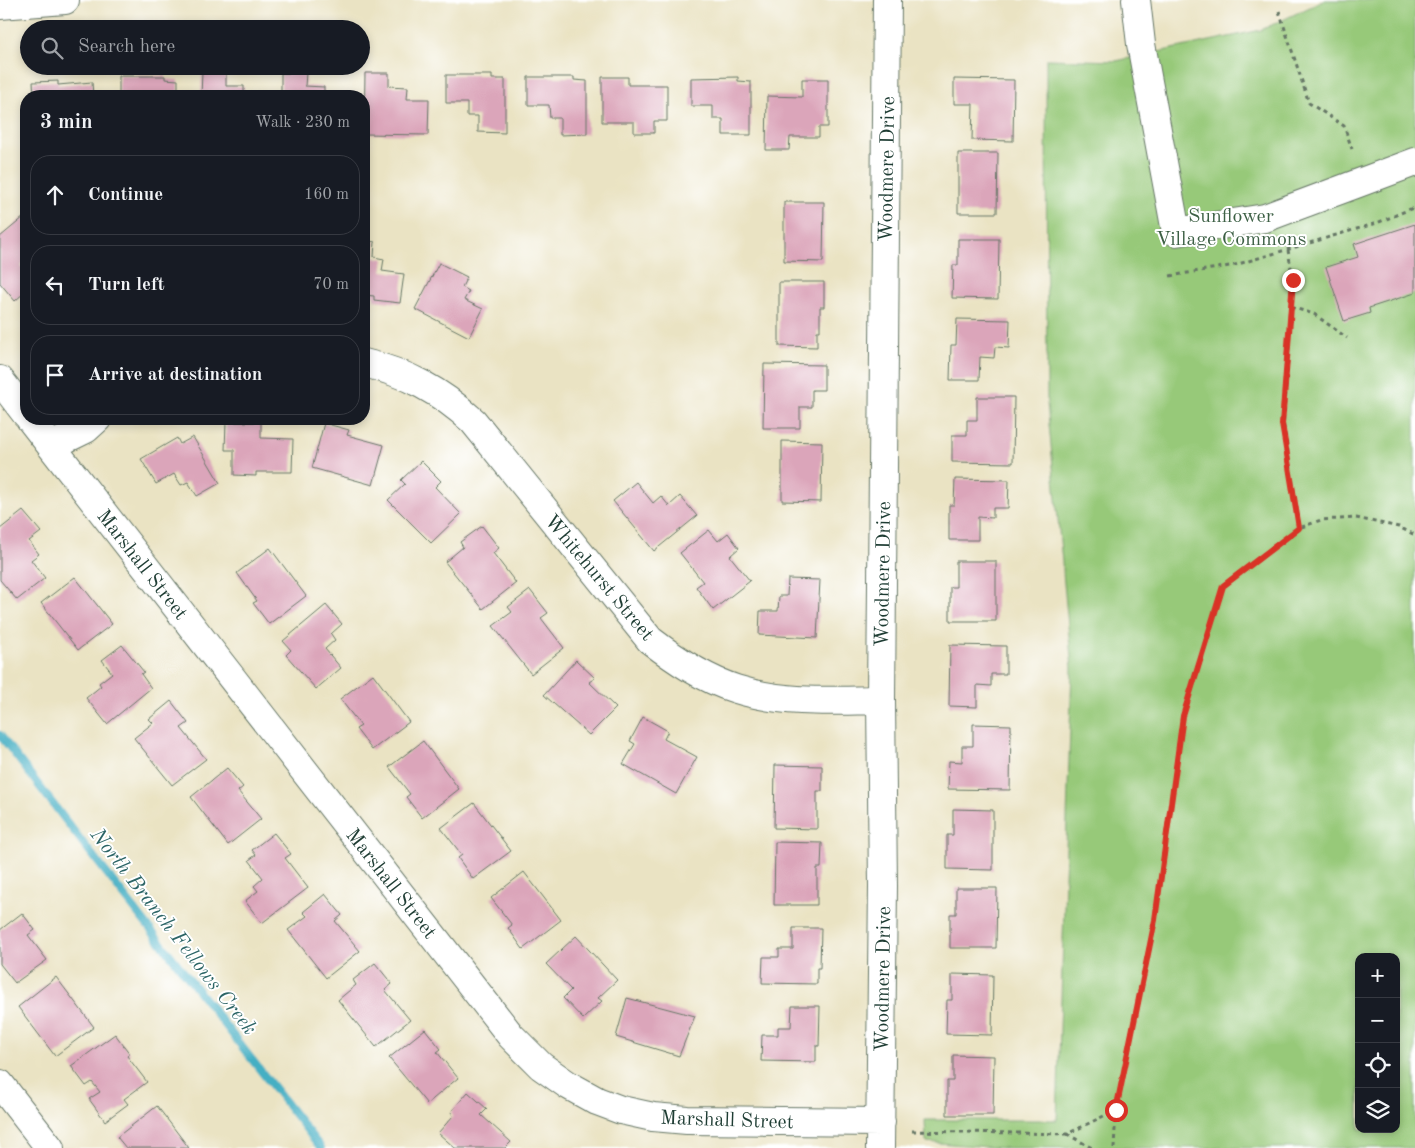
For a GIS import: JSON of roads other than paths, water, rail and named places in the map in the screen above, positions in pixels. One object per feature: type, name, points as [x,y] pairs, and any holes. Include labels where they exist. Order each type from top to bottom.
[{"type":"street","points":[[0,5],[65,0]]},
{"type":"street","name":"Woodmere Drive","points":[[880,1135],[883,896],[881,700],[887,0]]},
{"type":"street","points":[[1136,0],[1141,44],[1176,232],[1266,218],[1415,162]]},
{"type":"street","name":"Whitehurst Street","points":[[370,364],[399,373],[428,387],[455,405],[473,421],[650,640],[675,659],[712,680],[760,696],[803,700],[881,700]]},
{"type":"street","points":[[0,380],[20,406]]},
{"type":"street","name":"Marshall Street","points":[[35,425],[511,1036],[541,1066],[568,1085],[597,1101],[621,1110],[653,1117],[880,1135]]},
{"type":"street","points":[[51,446],[90,425]]},
{"type":"street","points":[[0,1084],[50,1148]]},
{"type":"waterway","name":"North Branch Fellows Creek","points":[[0,735],[321,1148]]},
{"type":"park label","name":"Sunflower Village Commons","points":[[1231,226]]}]
